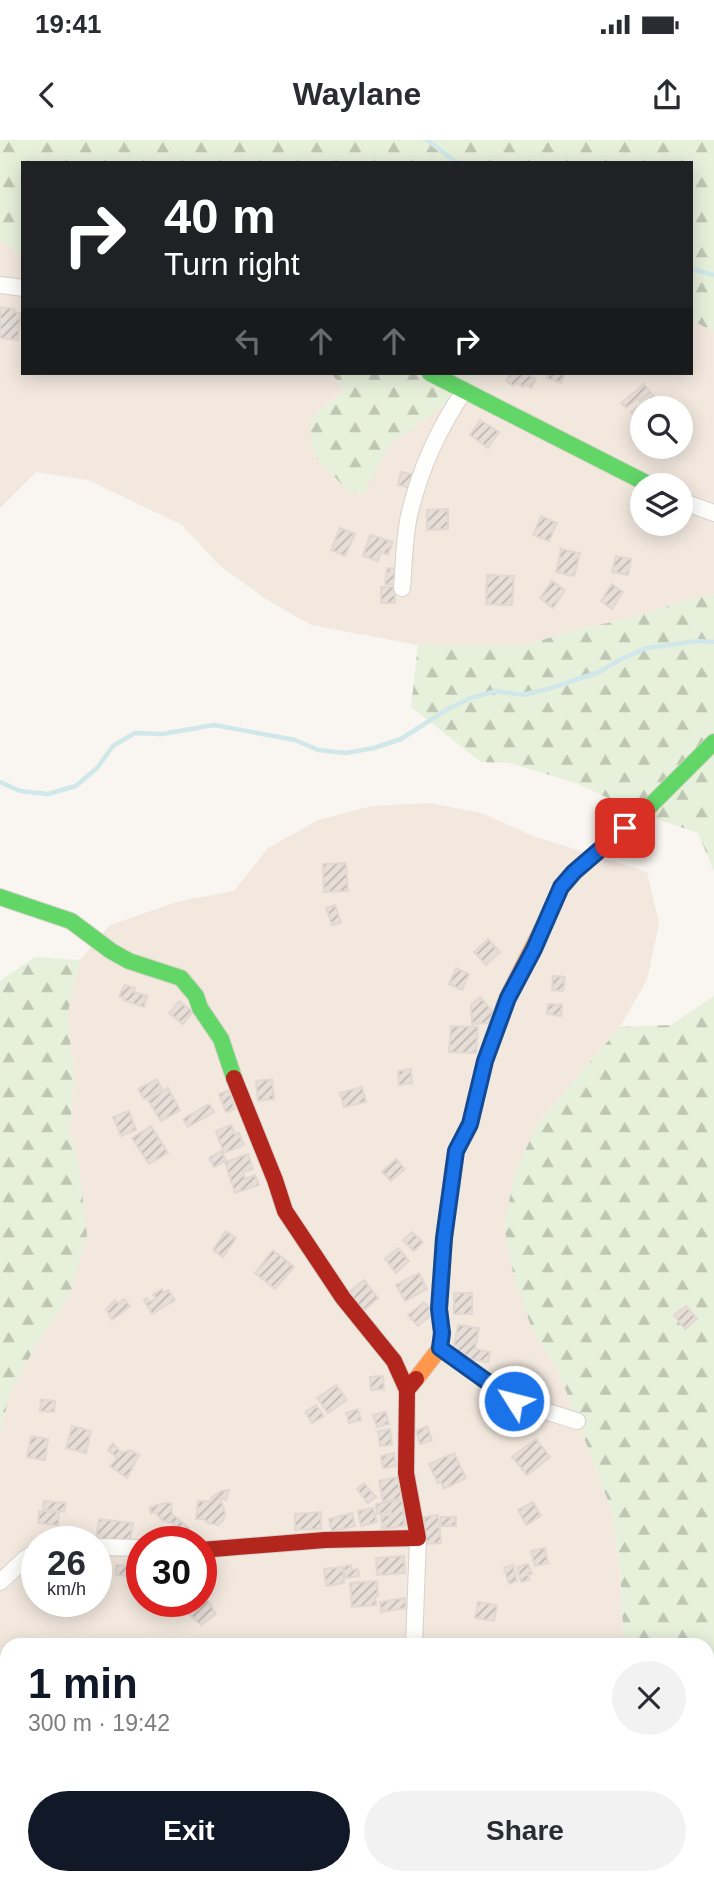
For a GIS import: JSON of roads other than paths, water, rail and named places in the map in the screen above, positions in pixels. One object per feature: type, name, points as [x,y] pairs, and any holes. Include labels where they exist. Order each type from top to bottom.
[{"type":"street","points":[[0,285],[21,288]]},
{"type":"street","points":[[435,375],[630,475]]},
{"type":"street","points":[[402,588],[409,516],[441,429],[464,391]]},
{"type":"street","points":[[693,505],[714,513]]},
{"type":"street","points":[[407,1390],[440,1348],[442,1333],[439,1309],[444,1238],[456,1151],[470,1124],[485,1061],[508,998],[534,949],[561,887],[574,872],[642,814],[714,742]]},
{"type":"street","points":[[0,897],[71,921],[129,961],[181,978],[196,996],[200,1008],[220,1039],[285,1211],[328,1277],[394,1361],[407,1390],[406,1473],[418,1538],[414,1638]]},
{"type":"street","points":[[440,1348],[514,1401],[577,1421]]},
{"type":"street","points":[[217,1549],[325,1540],[418,1538]]},
{"type":"street","points":[[0,1582],[21,1563]]},
{"type":"waterway","points":[[427,140],[454,161]]},
{"type":"waterway","points":[[693,270],[714,275]]},
{"type":"waterway","points":[[0,782],[20,791],[48,794],[76,786],[97,768],[113,746],[135,733],[162,734],[214,725],[295,740],[318,750],[346,753],[374,748],[401,739],[446,710],[471,698],[496,691],[522,695],[548,689],[599,672],[647,648],[698,641],[714,642]]}]
